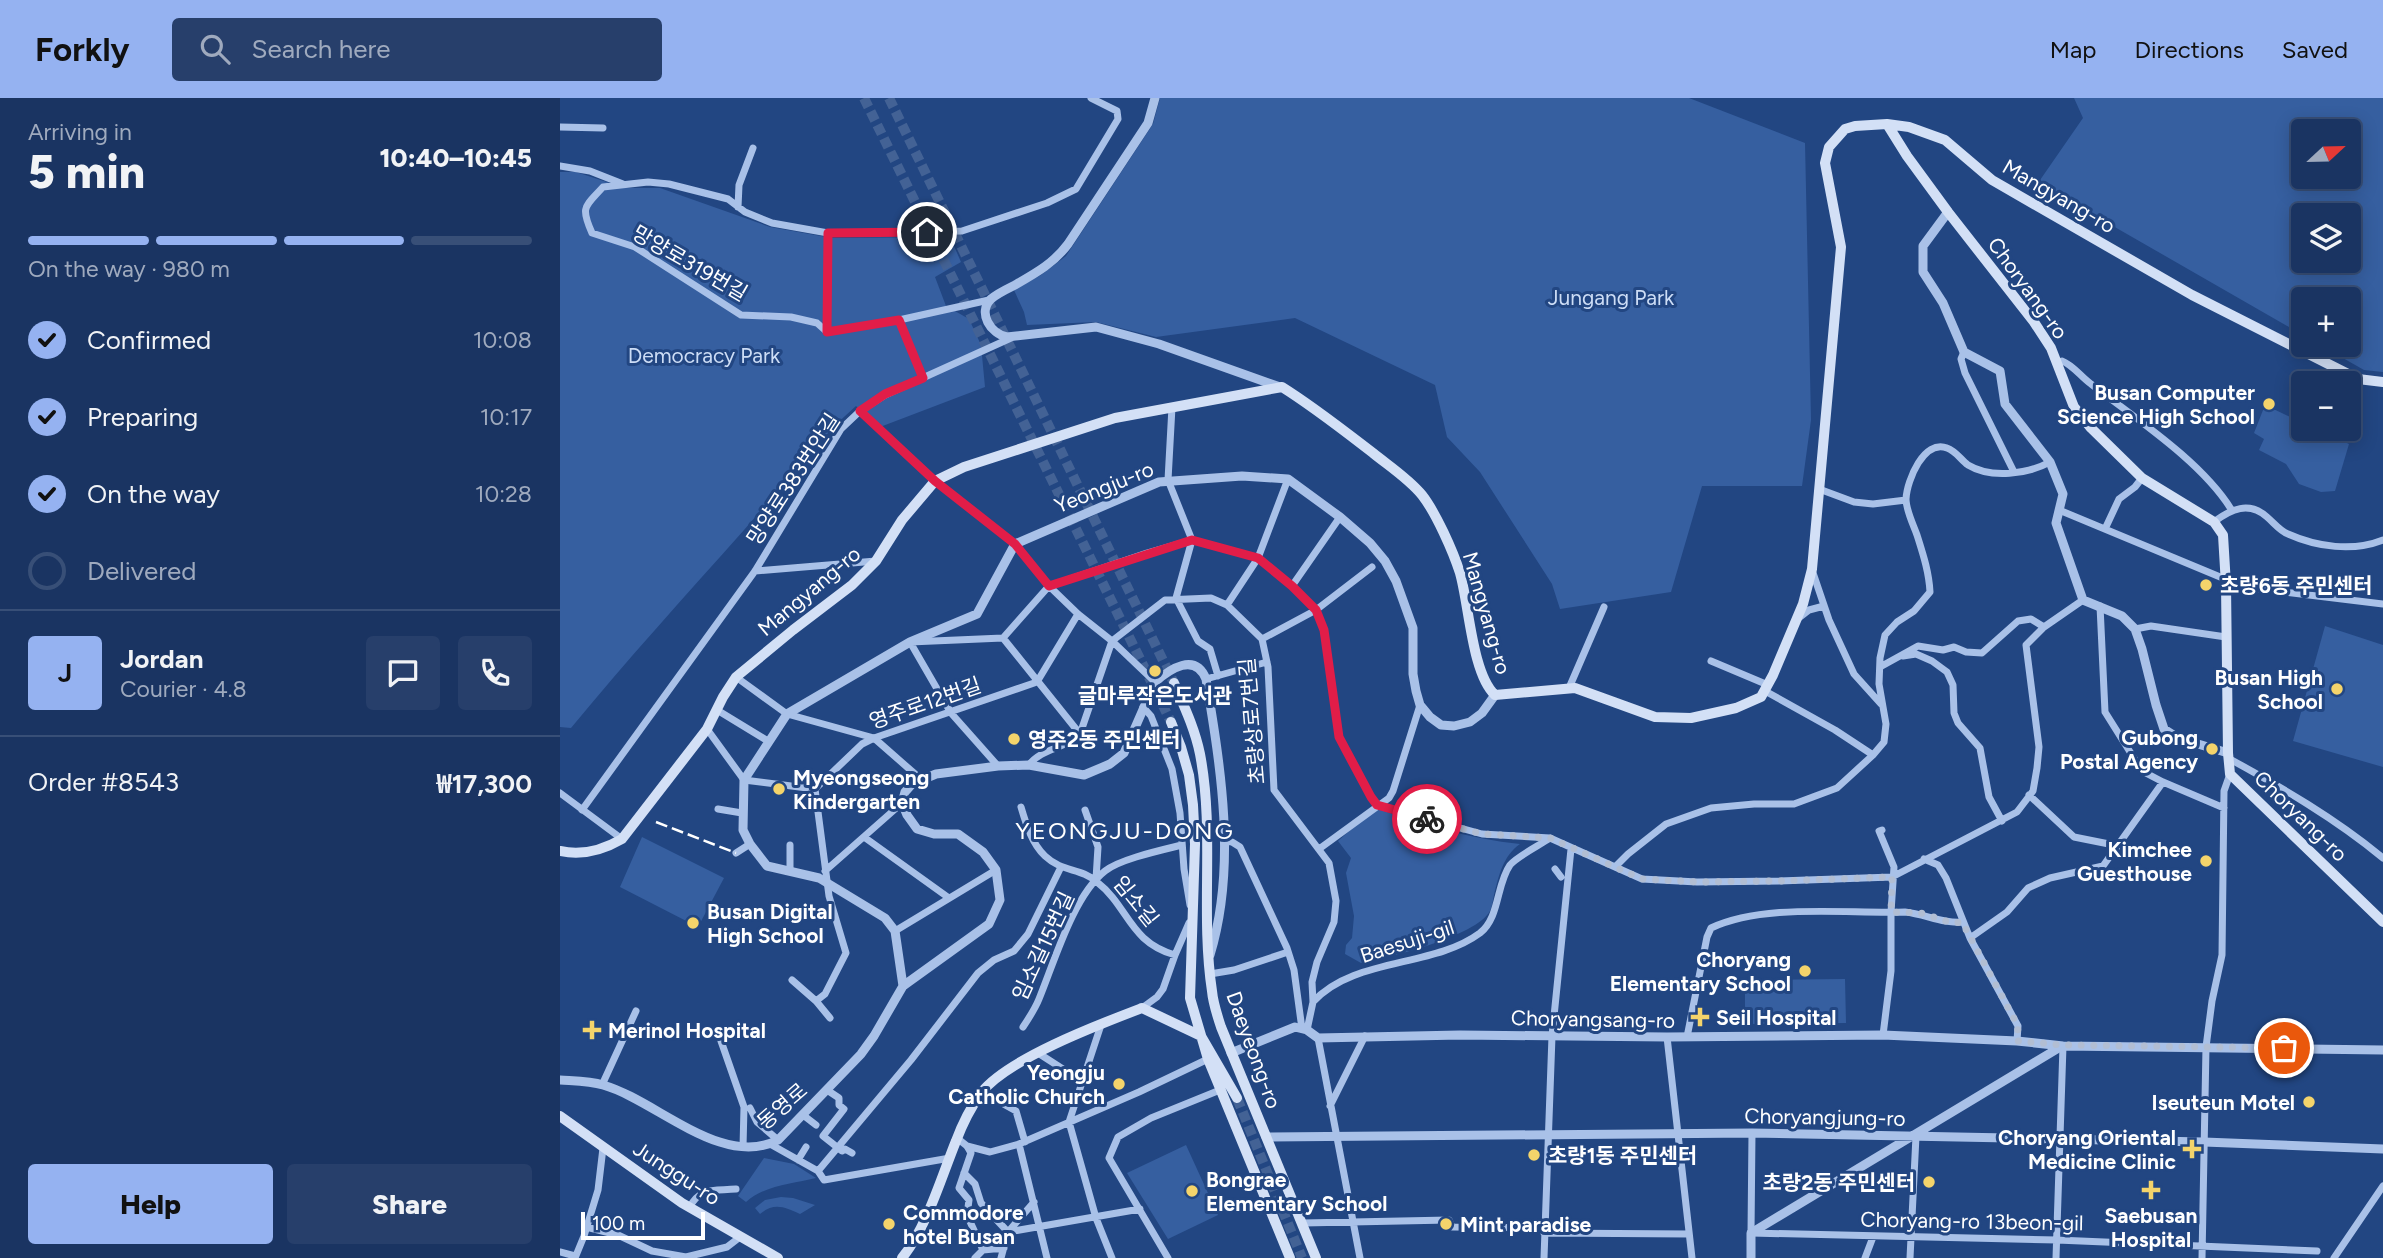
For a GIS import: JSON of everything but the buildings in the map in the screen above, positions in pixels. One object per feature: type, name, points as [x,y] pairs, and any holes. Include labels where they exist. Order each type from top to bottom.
[{"type":"main road","name":"Choryang-ro","points":[[1887,124],[1948,212],[2034,322],[2051,348],[2074,407],[2091,428],[2142,478],[2214,522],[2223,535],[2230,774],[2383,922]]},
{"type":"main road","name":"Mangyang-ro","points":[[622,839],[707,729],[736,677],[852,585],[876,561],[902,520],[935,481],[964,467],[1115,418],[1282,387],[1312,406],[1422,496],[1438,523],[1459,571],[1485,683],[1495,695],[1575,688],[1655,717],[1691,718],[1736,708],[1761,697],[1797,620],[1812,569],[1841,247],[1825,163],[1829,147],[1845,129],[1855,126],[1887,124],[1909,127],[1945,140],[1992,180],[2192,295],[2358,379],[2383,382]]},
{"type":"main road","name":"Daeyeong-ro","points":[[1174,683],[1200,752],[1209,844],[1209,974],[1221,1027],[1316,1258]]},
{"type":"main road","name":"Daeyeong-ro","points":[[1171,722],[1184,757],[1193,805],[1195,844],[1190,998],[1208,1059],[1290,1258]]},
{"type":"main road","points":[[560,851],[575,854],[593,851],[609,847],[622,839]]},
{"type":"main road","points":[[906,1256],[929,1209],[957,1138],[982,1092],[1003,1072],[1038,1053],[1142,1008],[1201,1036],[1237,1098],[1221,1027]]},
{"type":"main road","name":"Junggu-ro","points":[[560,1116],[690,1208],[778,1258]]},
{"type":"street","points":[[560,166],[590,171],[623,184],[669,184],[728,200],[745,212],[772,223],[828,233],[962,231],[1047,204],[1076,189],[1118,119],[1117,111],[1091,98]]},
{"type":"street","points":[[828,233],[827,332],[899,320],[989,300],[1058,258],[1148,123],[1155,98]]},
{"type":"street","points":[[560,127],[603,128]]},
{"type":"street","points":[[738,207],[739,186],[753,148]]},
{"type":"street","name":"망양로319번길","points":[[623,184],[603,187],[586,205],[584,217],[592,233],[635,247],[741,315],[791,317],[817,323],[827,332]]},
{"type":"street","points":[[1948,212],[1923,246],[1923,272],[1943,303],[1964,352],[2000,371],[2006,404],[2050,462],[2063,494],[2056,523],[2083,600],[2122,616],[2135,629],[2164,729],[2178,738],[2228,756],[2340,826],[2383,858]]},
{"type":"street","points":[[989,300],[985,312],[992,329],[1002,336],[1015,337],[1051,330],[1096,327],[1133,335],[1282,387]]},
{"type":"street","points":[[899,320],[923,378]]},
{"type":"street","name":"망양로383번안길","points":[[582,810],[755,571],[841,429],[860,411],[885,394],[1015,337]]},
{"type":"street","points":[[1964,352],[1961,359],[1965,373],[2014,472]]},
{"type":"street","points":[[2056,363],[2067,362],[2083,379],[2180,453],[2223,496],[2231,509]]},
{"type":"street","points":[[1172,407],[1168,480],[1192,540],[1176,598],[1198,641],[1210,649],[1218,676]]},
{"type":"street","points":[[860,411],[935,481],[1015,544],[1049,586],[1077,614],[1112,641],[1155,682]]},
{"type":"street","points":[[1615,867],[1665,824],[1711,808],[1794,804],[1837,788],[1873,755],[1884,742],[1886,724],[1881,705],[1880,667],[1885,635],[1930,592],[1929,575],[1906,500],[1909,485],[1924,453],[1933,447],[1946,447],[1968,464],[1997,474],[2040,467],[2050,462]]},
{"type":"street","name":"Yeongju-ro","points":[[1015,544],[1102,505],[1168,480],[1242,476],[1288,480]]},
{"type":"street","points":[[2105,530],[2119,499],[2142,478]]},
{"type":"street","points":[[1227,605],[1258,558],[1288,480],[1340,517],[1370,543],[1385,561],[1396,581],[1413,628],[1413,674],[1420,705],[1430,717],[1441,725],[1454,726],[1470,722],[1482,713],[1495,695]]},
{"type":"street","points":[[1819,489],[1854,502],[1873,504],[1906,500]]},
{"type":"street","points":[[2214,522],[2231,509],[2258,510],[2287,534],[2344,548],[2363,547],[2383,540]]},
{"type":"street","points":[[2059,510],[2226,582],[2383,604]]},
{"type":"street","points":[[1292,586],[1340,517]]},
{"type":"street","points":[[909,642],[1003,638],[1049,586],[1192,540],[1258,558],[1316,610],[1324,630],[1339,737],[1377,805],[1482,834],[1550,838],[1642,879],[1697,882],[1892,877],[2017,812],[2033,791],[2039,747],[2026,645],[2044,627],[2083,600]]},
{"type":"street","points":[[902,803],[917,829],[934,834],[958,834],[982,852],[996,870],[1000,900],[989,924],[904,986],[895,931],[885,918],[819,878],[767,866],[743,830],[744,780],[787,714],[909,642],[977,614],[1015,544]]},
{"type":"street","points":[[755,571],[876,561]]},
{"type":"street","points":[[1029,765],[1036,756],[1073,741],[1080,734],[1112,641],[1166,600],[1211,598],[1227,605],[1262,639],[1316,610],[1372,567]]},
{"type":"street","points":[[1812,569],[1824,606],[1854,674],[1881,705]]},
{"type":"street","points":[[1797,620],[1809,610],[1824,606]]},
{"type":"street","points":[[1569,688],[1604,607]]},
{"type":"street","points":[[2100,607],[2105,712],[2143,771],[2224,807]]},
{"type":"street","points":[[1037,682],[1077,614]]},
{"type":"street","points":[[1880,667],[1918,646],[1943,650],[1954,647],[1966,652],[1982,653],[2018,621],[2031,619],[2044,627]]},
{"type":"street","points":[[2135,629],[2151,626],[2226,637]]},
{"type":"street","points":[[1003,638],[1080,734]]},
{"type":"street","name":"초량상로7번길","points":[[1262,639],[1267,662],[1274,790],[1329,863],[1336,901],[1334,922],[1317,962],[1312,982],[1313,1002],[1304,1029]]},
{"type":"street","points":[[909,642],[951,713],[998,766]]},
{"type":"street","points":[[1903,656],[1916,654],[1947,672],[1953,685],[1954,713],[1958,723],[1980,748],[1989,797],[2002,821]]},
{"type":"street","points":[[1712,661],[1766,688],[1873,755]]},
{"type":"street","points":[[1206,679],[1267,662]]},
{"type":"street","points":[[825,871],[902,803],[905,792],[919,780],[936,774],[1029,765],[1082,776],[1110,764],[1124,753],[1133,737],[1155,682],[1163,675],[1189,664],[1196,665],[1206,679],[1217,753],[1224,842],[1224,890],[1208,960]]},
{"type":"street","points":[[736,677],[787,714],[874,738],[919,780]]},
{"type":"street","name":"영주로12번길","points":[[815,789],[862,744],[874,738],[1037,682]]},
{"type":"street","points":[[1319,849],[1389,798],[1420,705]]},
{"type":"street","points":[[1142,1008],[1163,989],[1192,915],[1185,882],[1180,813],[1172,769],[1152,716],[1143,707]]},
{"type":"street","points":[[717,710],[768,741]]},
{"type":"street","points":[[707,729],[744,780],[815,789],[829,896],[846,953],[825,994],[816,1001]]},
{"type":"street","points":[[2202,1258],[2206,1047],[2221,955],[2224,791],[2230,774]]},
{"type":"street","points":[[1970,938],[2007,912],[2028,888],[2058,876],[2103,866],[2163,782]]},
{"type":"street","points":[[560,793],[622,839]]},
{"type":"street","points":[[2029,795],[2074,838],[2119,846]]},
{"type":"street","points":[[818,1171],[911,1060],[978,973],[994,960],[1014,951],[1028,934],[1060,869],[1042,855],[1021,807]]},
{"type":"street","points":[[718,809],[742,813]]},
{"type":"street","points":[[1085,810],[1097,847],[1096,880]]},
{"type":"street","points":[[1882,830],[1879,831],[1894,867],[1891,971],[1883,1035]]},
{"type":"street","points":[[864,837],[950,898]]},
{"type":"street","name":"Baesuji-gil","points":[[1313,1002],[1322,993],[1377,967],[1458,945],[1482,932],[1492,916],[1502,881],[1511,863],[1550,838]]},
{"type":"street","points":[[1224,842],[1232,842],[1240,847],[1288,952],[1294,970],[1304,1029]]},
{"type":"street","points":[[736,853],[750,844]]},
{"type":"street","points":[[790,845],[790,870]]},
{"type":"street","points":[[1096,880],[1107,869],[1182,845]]},
{"type":"street","points":[[1544,1258],[1552,1036],[1572,849]]},
{"type":"street","points":[[1924,859],[1938,865],[1945,878],[1962,922],[2018,1026],[2017,1041]]},
{"type":"street","name":"임소길","points":[[1060,869],[1074,870],[1096,880],[1111,895],[1143,939],[1164,952],[1175,955]]},
{"type":"street","points":[[1555,869],[1561,877]]},
{"type":"street","points":[[895,931],[996,870]]},
{"type":"street","name":"임소길15번길","points":[[1023,1027],[1039,1001],[1056,952],[1096,880]]},
{"type":"street","points":[[1207,914],[1212,921],[1220,910]]},
{"type":"street","points":[[1686,1037],[1707,937],[1711,928],[1723,922],[1778,912],[1891,912],[1921,913],[1952,923],[1962,922]]},
{"type":"street","points":[[1209,974],[1234,970],[1288,952]]},
{"type":"street","points":[[792,980],[816,1001],[830,1018]]},
{"type":"street","name":"동영로","points":[[560,1080],[602,1085],[716,1141],[743,1147],[774,1142],[861,1054],[904,986]]},
{"type":"street","points":[[602,1085],[636,1011]]},
{"type":"street","points":[[1101,1025],[1069,1122],[1096,1218],[1112,1258]]},
{"type":"street","points":[[1231,1053],[1295,1027],[1318,1038],[1360,1258]]},
{"type":"street","name":"Choryangsang-ro","points":[[1318,1038],[1883,1035],[2063,1045],[2383,1050]]},
{"type":"street","points":[[1330,1106],[1365,1036]]},
{"type":"street","points":[[1667,1037],[1692,1258]]},
{"type":"street","points":[[721,1041],[747,1107],[774,1142],[777,1150],[818,1171],[824,1180],[950,1158]]},
{"type":"street","points":[[1751,1233],[2063,1045]]},
{"type":"street","points":[[2056,1258],[2063,1045]]},
{"type":"street","points":[[1038,1053],[1083,1082]]},
{"type":"street","points":[[967,1146],[990,1152],[1022,1142],[1208,1059]]},
{"type":"street","points":[[827,1090],[839,1098],[839,1105],[844,1109],[823,1136],[836,1148],[852,1153]]},
{"type":"street","points":[[1168,1258],[1109,1158],[1118,1137],[1151,1118],[1220,1090]]},
{"type":"street","points":[[982,1092],[1016,1111],[1046,1258]]},
{"type":"street","points":[[743,1147],[747,1107]]},
{"type":"street","points":[[803,1115],[816,1125]]},
{"type":"street","points":[[1751,1258],[1752,1133]]},
{"type":"street","name":"Choryangjung-ro","points":[[1266,1137],[1752,1133],[2204,1142],[2383,1149]]},
{"type":"street","points":[[1910,1258],[1916,1136]]},
{"type":"street","points":[[957,1138],[971,1153],[959,1188],[969,1200],[967,1215],[983,1250]]},
{"type":"street","points":[[798,1160],[806,1147]]},
{"type":"street","points":[[560,1252],[575,1257],[601,1179],[603,1148]]},
{"type":"street","points":[[964,1173],[975,1184],[981,1203],[1008,1232]]},
{"type":"street","points":[[2334,1258],[2383,1186]]},
{"type":"street","points":[[690,1208],[695,1196],[701,1192],[736,1189]]},
{"type":"street","points":[[1001,1258],[1008,1232],[1034,1202]]},
{"type":"street","points":[[1008,1232],[1140,1209]]},
{"type":"street","points":[[1303,1223],[1449,1220],[1452,1227],[1689,1234]]},
{"type":"street","points":[[586,1227],[618,1235],[652,1251],[686,1257],[727,1247],[740,1237]]},
{"type":"street","name":"Choryang-ro 13beon-gil","points":[[1751,1233],[2057,1240],[2317,1251]]},
{"type":"street","points":[[1865,1258],[1873,1237]]},
{"type":"street","points":[[975,1258],[983,1250],[1004,1248]]},
{"type":"green space","name":"Jungang Park","points":[[1160,98],[1689,98],[1805,143],[1811,420],[1802,486],[1702,486],[1671,592],[1560,609],[1552,584],[1480,472],[1447,437],[1435,385],[1295,318],[1156,337],[1096,322],[1027,325],[1014,290],[1041,275],[1066,256],[1153,124]]},
{"type":"green space","points":[[2074,98],[2383,98],[2383,372],[2364,370],[2341,357],[2361,357],[2361,287],[2291,287],[2291,328],[2038,183],[2083,118]]},
{"type":"green space","name":"Democracy Park","points":[[560,172],[576,172],[625,188],[660,188],[770,227],[832,238],[950,237],[961,262],[935,277],[946,306],[969,319],[981,345],[985,387],[880,427],[856,406],[812,450],[571,728],[560,727]]},
{"type":"green space","points":[[2265,405],[2291,417],[2291,441],[2342,441],[2349,444],[2335,491],[2321,492],[2299,484],[2286,464],[2259,450],[2264,439],[2254,433]]},
{"type":"green space","name":"Busan High School","points":[[2325,626],[2383,645],[2383,767],[2293,741]]},
{"type":"green space","points":[[1375,808],[1465,835],[1520,844],[1502,866],[1491,909],[1481,920],[1468,929],[1431,944],[1361,963],[1345,954],[1346,945],[1352,938],[1354,916],[1346,873],[1351,858],[1338,841]]},
{"type":"green space","points":[[642,837],[724,878],[698,927],[620,887]]},
{"type":"green space","points":[[1845,979],[1846,1023],[1745,1024],[1745,980]]},
{"type":"green space","points":[[1186,1145],[1218,1215],[1168,1239],[1127,1173]]},
{"type":"green space","points":[[764,1158],[794,1164],[816,1178],[770,1189],[746,1202],[738,1196]]},
{"type":"green space","points":[[781,1197],[815,1205],[800,1214],[775,1207],[760,1214],[755,1208],[765,1200]]},
{"type":"tunnel","points":[[864,98],[1171,722]]},
{"type":"tunnel","points":[[889,98],[1174,683]]},
{"type":"tunnel","points":[[1237,1098],[1302,1258]]},
{"type":"railway","points":[[656,822],[736,853]]},
{"type":"way so far","points":[[1427,819],[1482,834],[1550,838],[1642,879],[1697,882],[1892,877],[1891,912],[1921,913],[1952,923],[1962,922],[2018,1026],[2017,1041],[2063,1045],[2284,1048]]},
{"type":"place","name":"Busan Computer Science High School","points":[[2269,404]]},
{"type":"place","name":"초량6동 주민센터","points":[[2206,585]]},
{"type":"place","name":"글마루작은도서관","points":[[1155,671]]},
{"type":"place","name":"Busan High School","points":[[2337,689]]},
{"type":"place","name":"영주2동 주민센터","points":[[1014,739]]},
{"type":"place","name":"Gubong Postal Agency","points":[[2212,749]]},
{"type":"place","name":"Myeongseong Kindergarten","points":[[779,789]]},
{"type":"place","name":"Kimchee Guesthouse","points":[[2206,861]]},
{"type":"place","name":"Busan Digital High School","points":[[693,923]]},
{"type":"place","name":"Choryang Elementary School","points":[[1805,971]]},
{"type":"place","name":"Seil Hospital","points":[[1700,1017]]},
{"type":"place","name":"Merinol Hospital","points":[[592,1030]]},
{"type":"place","name":"Yeongju Catholic Church","points":[[1119,1084]]},
{"type":"place","name":"Iseuteun Motel","points":[[2309,1102]]},
{"type":"place","name":"Choryang Oriental Medicine Clinic","points":[[2192,1149]]},
{"type":"place","name":"초량1동 주민센터","points":[[1534,1155]]},
{"type":"place","name":"초량2동 주민센터","points":[[1929,1182]]},
{"type":"place","name":"Saebusan Hospital","points":[[2151,1190]]},
{"type":"place","name":"Bongrae Elementary School","points":[[1192,1191]]},
{"type":"place","name":"Commodore hotel Busan","points":[[889,1224]]},
{"type":"place","name":"Mint paradise","points":[[1446,1224]]},
{"type":"district","name":"YEONGJU-DONG","points":[[1125,830]]},
{"type":"route","points":[[927,232],[828,233],[827,332],[899,320],[923,378],[885,394],[860,411],[935,481],[1015,544],[1049,586],[1192,540],[1258,558],[1316,610],[1324,630],[1339,737],[1371,797],[1377,805],[1427,819]]}]
